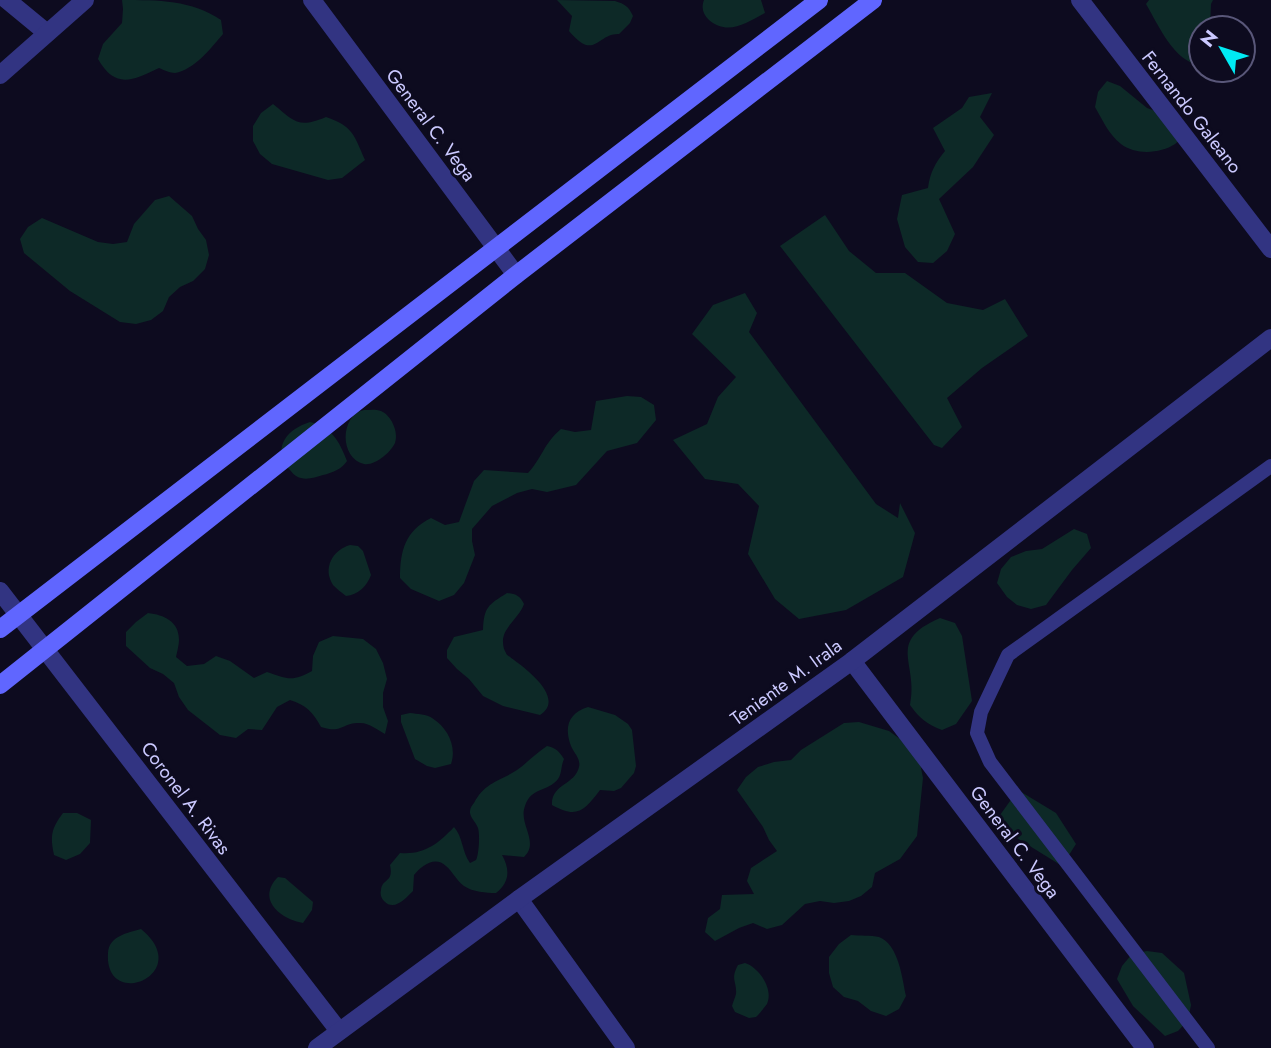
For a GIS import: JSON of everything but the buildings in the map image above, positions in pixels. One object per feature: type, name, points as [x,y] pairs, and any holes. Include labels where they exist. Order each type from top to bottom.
[{"type":"street","points":[[7,0],[47,33]]},
{"type":"street","points":[[0,75],[85,0]]},
{"type":"street","name":"General C. Vega","points":[[312,0],[516,275]]},
{"type":"street","points":[[0,629],[819,0]]},
{"type":"street","points":[[0,685],[516,275],[873,0]]},
{"type":"street","name":"Fernando Galeano","points":[[1080,0],[1271,249]]},
{"type":"street","name":"Teniente M. Irala","points":[[317,1048],[519,899],[852,661],[1271,338]]},
{"type":"street","name":"Coronel A. Rivas","points":[[0,591],[339,1031]]},
{"type":"street","name":"General C. Vega","points":[[852,661],[1145,1048]]},
{"type":"street","points":[[519,899],[626,1048]]},
{"type":"lane","points":[[1208,1048],[990,762],[977,733],[981,712],[1008,655],[1271,466]]},
{"type":"green space","points":[[122,0],[161,1],[198,8],[221,20],[223,34],[202,58],[182,71],[173,73],[159,68],[132,79],[118,78],[104,69],[98,59],[103,44],[122,23]]},
{"type":"green space","points":[[557,0],[615,1],[626,6],[633,16],[619,34],[606,37],[596,44],[585,44],[569,31],[572,16]]},
{"type":"green space","points":[[704,0],[761,0],[765,13],[737,26],[723,27],[716,25],[705,15]]},
{"type":"green space","points":[[1149,0],[1213,0],[1211,14],[1187,14],[1187,60],[1168,41],[1146,4]]},
{"type":"green space","points":[[1107,81],[1120,86],[1147,108],[1177,119],[1185,131],[1179,140],[1162,150],[1148,152],[1133,150],[1121,144],[1109,132],[1095,107],[1098,92]]},
{"type":"green space","points":[[992,93],[980,117],[994,135],[973,167],[939,199],[955,234],[947,251],[933,263],[918,262],[905,247],[897,219],[902,195],[928,188],[934,168],[945,151],[933,128],[962,108],[969,97]]},
{"type":"green space","points":[[273,104],[302,123],[326,117],[342,124],[352,132],[365,160],[342,178],[328,180],[272,164],[260,154],[253,141],[253,126],[261,113]]},
{"type":"green space","points":[[169,196],[192,216],[206,240],[209,255],[205,269],[193,281],[180,287],[169,297],[163,311],[151,320],[136,324],[120,322],[70,291],[24,253],[20,239],[28,227],[42,218],[98,242],[127,242],[134,224],[155,200]]},
{"type":"green space","points":[[825,215],[849,251],[876,273],[905,273],[947,303],[983,310],[1005,299],[1028,336],[982,368],[947,398],[962,427],[942,448],[934,445],[780,246]]},
{"type":"green space","points":[[745,293],[757,313],[749,332],[876,504],[898,518],[900,503],[915,533],[903,577],[846,610],[799,619],[775,599],[748,554],[759,506],[738,484],[705,479],[673,440],[707,424],[718,397],[736,377],[692,334],[713,305]]},
{"type":"green space","points":[[627,396],[641,397],[654,405],[656,420],[637,443],[607,451],[576,485],[547,492],[532,489],[517,493],[492,506],[472,529],[475,555],[464,583],[454,595],[439,601],[411,589],[400,578],[403,551],[415,529],[431,518],[445,525],[459,522],[474,481],[484,470],[528,473],[561,429],[575,432],[591,430],[596,401]]},
{"type":"green space","points":[[364,410],[385,413],[396,434],[395,443],[390,450],[378,461],[368,464],[356,460],[350,454],[346,437],[350,420]]},
{"type":"green space","points":[[310,422],[324,427],[334,436],[347,461],[333,472],[304,479],[288,468],[283,460],[282,446],[289,434]]},
{"type":"green space","points":[[1074,529],[1087,534],[1091,548],[1046,605],[1031,609],[1017,605],[1007,597],[997,583],[1001,569],[1011,557],[1042,549]]},
{"type":"green space","points":[[350,545],[358,546],[363,551],[371,575],[362,589],[346,596],[333,585],[329,566],[334,555]]},
{"type":"green space","points":[[507,593],[517,596],[524,604],[505,632],[504,648],[507,655],[535,678],[547,693],[547,708],[540,715],[503,706],[483,696],[447,658],[447,650],[454,637],[483,630],[488,607]]},
{"type":"green space","points":[[148,613],[165,617],[176,628],[179,640],[176,657],[187,666],[204,664],[216,656],[230,661],[254,678],[267,672],[285,678],[300,677],[312,671],[313,656],[319,642],[333,636],[363,639],[376,649],[387,679],[383,693],[383,707],[388,721],[385,734],[362,723],[353,723],[338,729],[321,727],[308,710],[290,700],[277,707],[262,730],[248,729],[236,738],[220,735],[188,710],[174,683],[150,668],[126,646],[126,632]]},
{"type":"green space","points":[[940,618],[955,623],[962,636],[972,701],[956,724],[942,730],[924,720],[910,705],[912,690],[908,654],[913,636]]},
{"type":"green space","points":[[588,707],[615,715],[628,724],[632,730],[636,766],[634,773],[621,788],[614,791],[600,790],[584,808],[568,812],[552,805],[553,798],[559,788],[577,773],[579,764],[571,746],[568,727],[576,713]]},
{"type":"green space","points":[[410,713],[430,717],[443,727],[452,745],[451,764],[435,768],[415,759],[401,722],[401,715]]},
{"type":"green space","points":[[859,722],[889,731],[900,739],[920,763],[923,778],[917,836],[900,859],[875,873],[872,887],[861,896],[849,901],[805,904],[782,925],[767,929],[753,923],[715,941],[705,932],[708,918],[720,909],[722,895],[754,894],[747,881],[751,868],[777,851],[737,790],[746,777],[758,767],[791,760],[801,750],[844,723]]},
{"type":"green space","points":[[547,746],[557,750],[564,759],[560,775],[554,783],[528,800],[524,819],[530,845],[524,857],[502,855],[507,875],[501,889],[496,893],[471,890],[461,884],[442,863],[433,862],[424,865],[414,875],[413,891],[403,900],[392,905],[382,899],[382,886],[389,878],[390,865],[400,853],[416,852],[430,847],[454,827],[470,863],[476,860],[479,835],[471,815],[471,807],[488,786],[517,770]]},
{"type":"green space","points":[[1018,790],[1056,813],[1076,844],[1062,866],[1004,830],[1000,815]]},
{"type":"green space","points":[[63,813],[77,813],[91,820],[90,843],[80,854],[66,860],[54,855],[52,843],[52,833]]},
{"type":"green space","points":[[278,877],[285,878],[313,902],[312,910],[303,923],[286,917],[270,900],[269,893]]},
{"type":"green space","points":[[141,929],[155,945],[158,960],[154,972],[144,980],[131,983],[119,980],[111,971],[109,947],[120,936]]},
{"type":"green space","points":[[851,935],[879,937],[886,941],[895,954],[906,996],[899,1009],[886,1016],[871,1011],[858,1001],[844,997],[833,987],[829,973],[829,957],[839,944]]},
{"type":"green space","points":[[1147,951],[1162,953],[1184,973],[1191,1005],[1188,1020],[1178,1031],[1165,1036],[1133,1006],[1117,979],[1122,966],[1132,954]]},
{"type":"green space","points":[[745,963],[764,979],[769,998],[756,1017],[749,1018],[735,1012],[732,1006],[736,994],[736,970],[738,965]]}]
